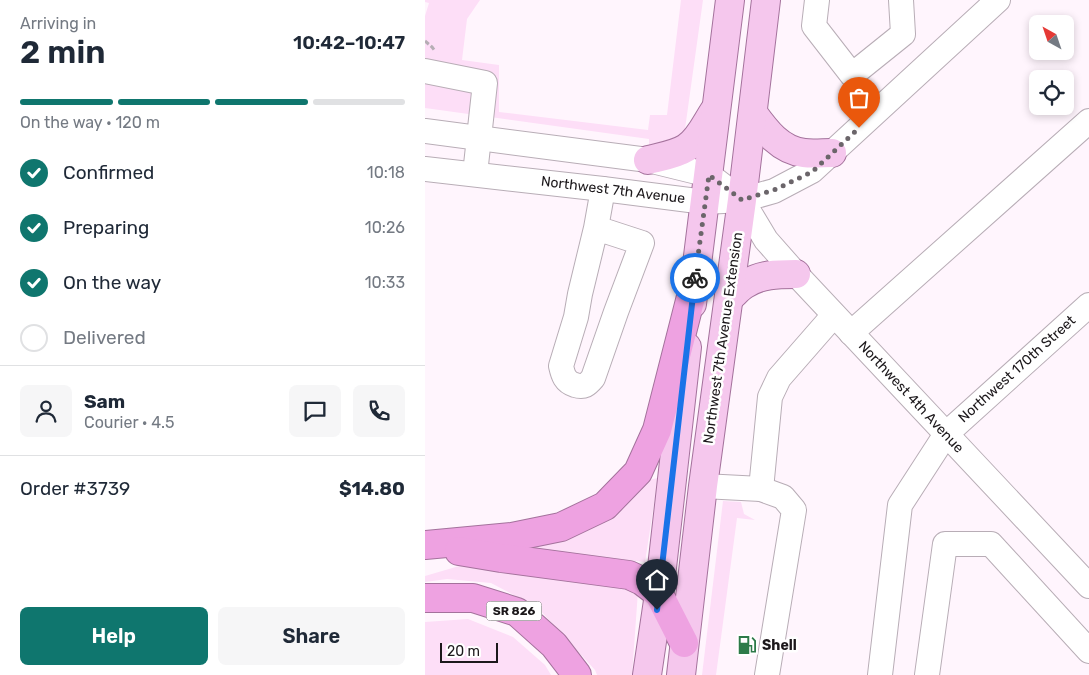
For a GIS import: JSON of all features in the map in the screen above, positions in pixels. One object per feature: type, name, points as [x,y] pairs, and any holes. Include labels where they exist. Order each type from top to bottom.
[{"type":"highway","points":[[425,545],[512,537],[561,527],[605,506],[638,472],[657,430],[695,281]]},
{"type":"highway","points":[[425,545],[501,558],[629,575],[659,594],[684,643]]},
{"type":"highway","name":"SR 826","points":[[425,598],[473,598],[517,612],[554,645],[577,675]]},
{"type":"main road","points":[[647,675],[659,594],[730,0]]},
{"type":"main road","name":"Northwest 7th Avenue Extension","points":[[681,675],[703,486],[742,200],[766,0]]},
{"type":"main road","points":[[648,160],[674,154],[686,148],[696,139],[717,105]]},
{"type":"main road","points":[[753,113],[767,133],[779,144],[791,150],[805,153],[832,153]]},
{"type":"main road","points":[[729,298],[745,284],[758,277],[773,274],[796,274]]},
{"type":"street","points":[[817,0],[814,26],[852,75],[903,34],[901,0]]},
{"type":"street","name":"Northwest 7th Avenue","points":[[425,130],[648,160],[707,188],[742,200],[774,190],[812,172],[998,0]]},
{"type":"street","points":[[426,71],[485,83],[475,174]]},
{"type":"street","points":[[851,333],[1089,121]]},
{"type":"street","name":"Northwest 7th Avenue","points":[[425,169],[603,189],[707,188]]},
{"type":"street","points":[[596,228],[642,243],[593,378],[582,387],[567,381],[562,374],[561,366],[576,317],[603,189]]},
{"type":"street","name":"Northwest 4th Avenue","points":[[742,200],[766,240],[796,274],[1089,586]]},
{"type":"street","name":"Northwest 170th Street","points":[[880,675],[900,505],[946,434],[1089,305]]},
{"type":"street","points":[[761,489],[770,397],[779,378],[835,315]]},
{"type":"street","points":[[703,486],[761,489],[783,497],[794,510],[767,675]]},
{"type":"street","points":[[927,675],[945,544],[991,544],[1089,651]]},
{"type":"shaded area","points":[[425,0],[480,0],[467,19],[462,60],[499,65],[499,112],[648,130],[650,115],[667,115],[681,0],[703,0],[685,129],[682,135],[654,148],[649,145],[649,139],[425,108],[425,16],[429,3],[425,2]]},
{"type":"shaded area","points":[[658,478],[645,562],[514,548],[648,480]]},
{"type":"shaded area","points":[[723,501],[741,502],[744,514],[755,520],[737,518],[716,675],[702,675]]},
{"type":"shaded area","points":[[466,564],[638,591],[632,675],[597,675],[595,670],[538,608],[491,583],[447,579],[425,582],[425,576]]},
{"type":"shaded area","points":[[468,619],[513,637],[545,665],[551,675],[425,675],[425,622]]},
{"type":"way so far","points":[[695,278],[709,175],[742,200],[774,190],[812,172],[859,128]]},
{"type":"place","name":"Shell","points":[[747,645]]},
{"type":"route","points":[[657,610],[695,278]]}]
